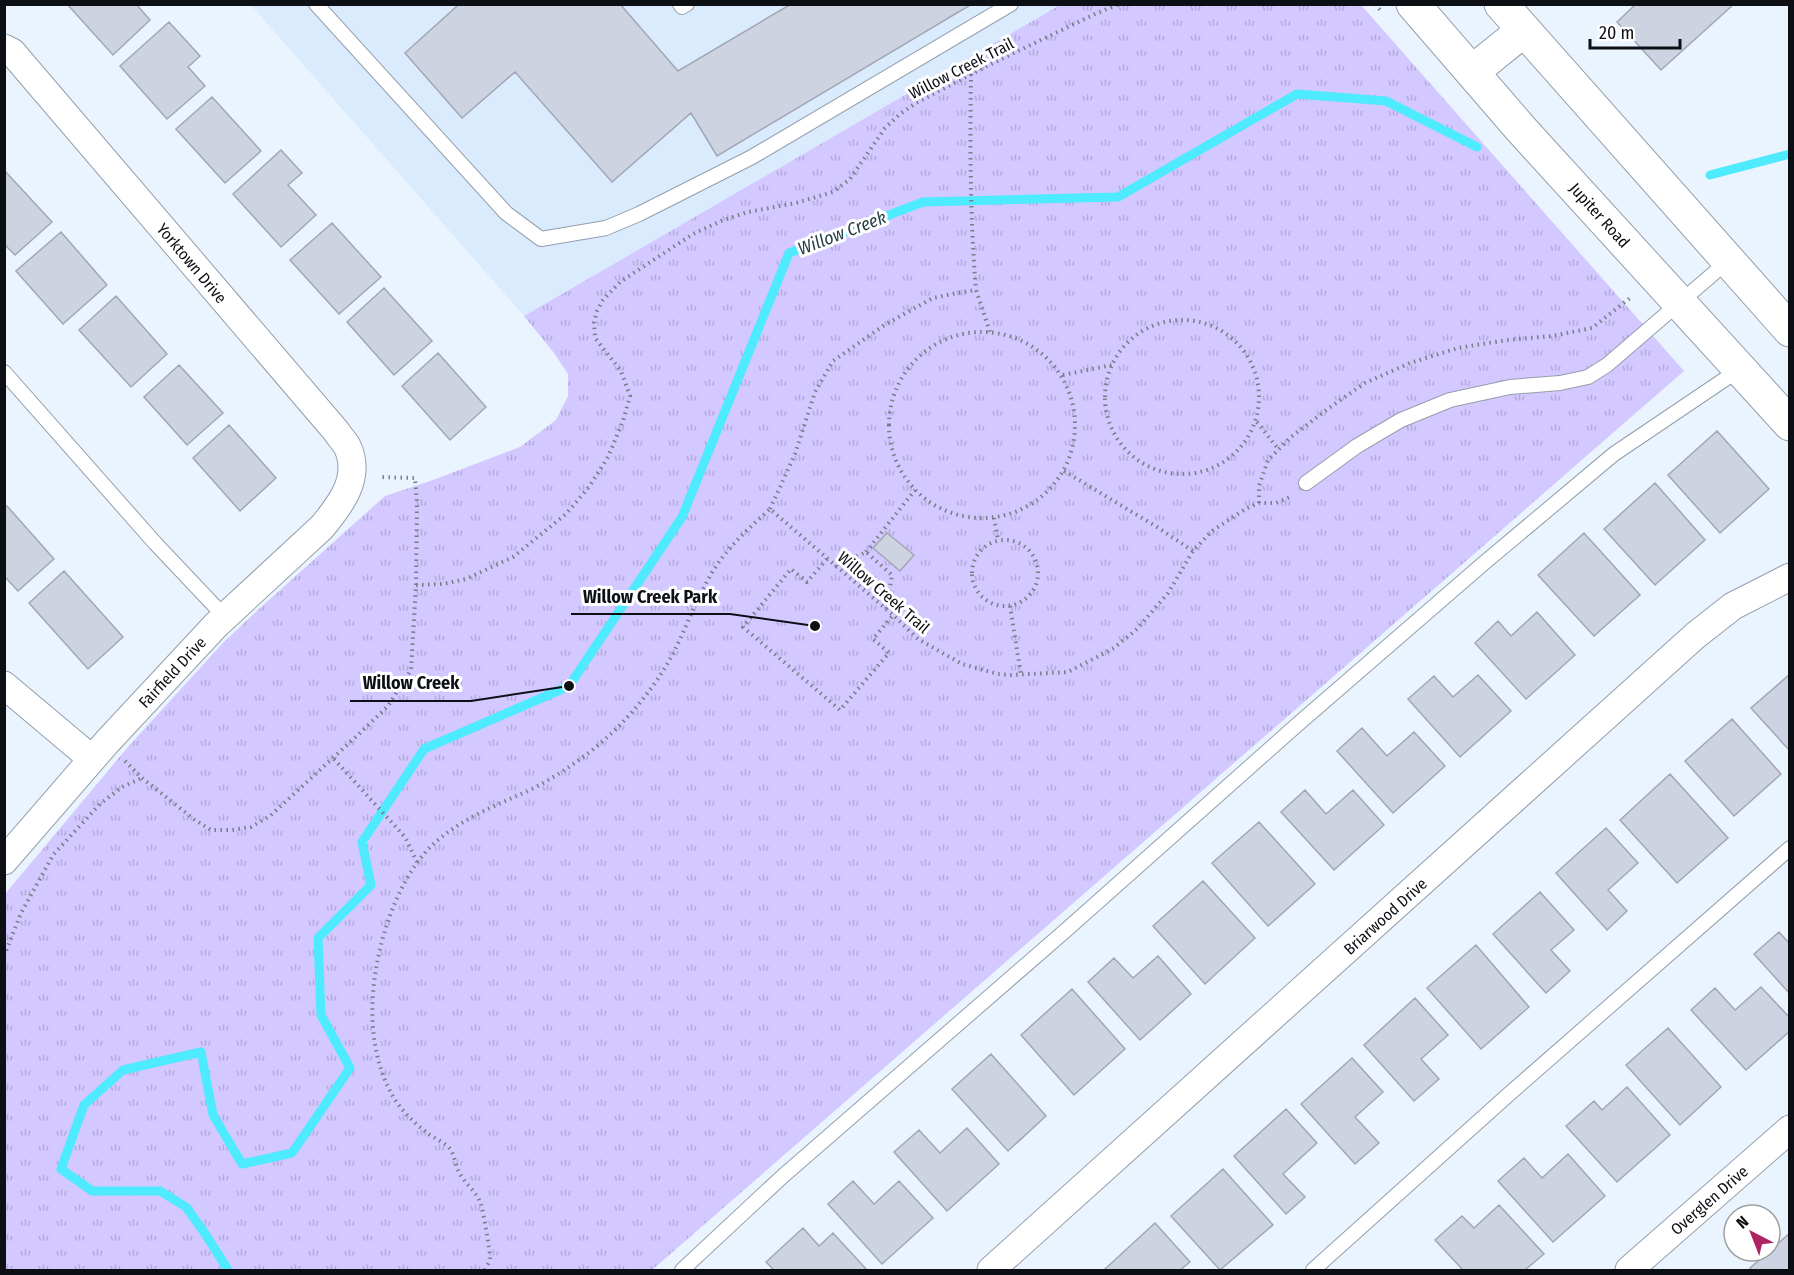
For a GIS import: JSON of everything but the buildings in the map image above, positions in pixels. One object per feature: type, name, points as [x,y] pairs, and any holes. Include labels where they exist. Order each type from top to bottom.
[{"type":"main road","points":[[1501,4],[1790,330]]},
{"type":"main road","name":"Jupiter Road","points":[[1398,9],[1472,72],[1790,424]]},
{"type":"main road","points":[[1472,72],[1524,30]]},
{"type":"street","name":"Yorktown Drive","points":[[4,48],[12,52],[20,61],[336,431],[347,447],[351,461],[350,484]]},
{"type":"street","name":"Fairfield Drive","points":[[4,861],[100,751],[225,617],[322,527],[337,509],[350,484]]},
{"type":"street","name":"Briarwood Drive","points":[[991,1270],[1696,635],[1733,606],[1790,577]]},
{"type":"street","points":[[4,685],[100,751]]},
{"type":"street","name":"Overglen Drive","points":[[1629,1270],[1790,1129]]},
{"type":"lane","points":[[316,4],[506,213],[541,239],[606,228],[639,214],[752,157],[1011,4]]},
{"type":"lane","points":[[680,4],[682,7],[687,4]]},
{"type":"lane","points":[[1306,483],[1357,446],[1401,420],[1450,400],[1510,387],[1560,383],[1588,377],[1607,365],[1728,261]]},
{"type":"lane","points":[[682,1270],[783,1176],[1484,563],[1614,454],[1740,369]]},
{"type":"lane","points":[[4,372],[155,543],[225,617]]},
{"type":"lane","points":[[1313,1270],[1552,1056],[1790,848]]},
{"type":"path","name":"Willow Creek Trail","points":[[416,585],[443,584],[466,579],[513,557],[566,514],[589,487],[609,457],[630,396],[621,371],[595,338],[594,322],[597,311],[611,290],[693,234],[721,221],[748,212],[796,203],[833,192],[850,179],[885,128],[916,103],[971,74],[1119,4]]},
{"type":"path","points":[[1375,4],[1398,9]]},
{"type":"path","points":[[971,74],[974,267],[976,290],[990,332]]},
{"type":"path","points":[[1259,503],[1259,486],[1268,460],[1291,437],[1365,384],[1410,363],[1458,348],[1552,336],[1593,328],[1630,298],[1622,289]]},
{"type":"path","points":[[485,1270],[490,1257],[481,1203],[459,1173],[450,1149],[425,1132],[391,1094],[380,1066],[375,1044],[372,1020],[378,957],[388,922],[404,886],[417,862],[436,842],[455,827],[481,811],[538,786],[568,768],[589,753],[623,722],[661,674],[709,577],[725,553],[770,509],[795,454],[815,392],[833,361],[886,324],[933,298],[976,290]]},
{"type":"path","points":[[1177,320],[1204,322],[1228,334],[1241,345],[1255,368],[1260,395],[1256,422],[1238,453],[1215,468],[1189,475],[1162,473],[1137,461],[1126,452],[1111,430],[1104,404],[1107,377],[1113,364],[1118,352],[1128,341],[1151,326],[1177,320]]},
{"type":"path","points":[[980,331],[1009,334],[1041,351],[1063,375],[1072,396],[1076,417],[1076,438],[1064,471],[1046,494],[1022,510],[994,518],[966,517],[950,513],[935,506],[915,490],[900,469],[891,450],[890,439],[890,411],[894,394],[911,363],[927,349],[944,339],[980,331]]},
{"type":"path","points":[[1063,375],[1113,364]]},
{"type":"path","points":[[1256,422],[1279,450]]},
{"type":"path","points":[[1064,471],[1193,551]]},
{"type":"path","points":[[100,751],[142,778],[203,825],[212,830],[232,830],[251,827],[270,816],[334,759],[388,706],[411,670],[416,585],[415,478],[350,484]]},
{"type":"path","name":"Willow Creek Trail","points":[[770,509],[918,639],[962,664],[998,674],[1021,675],[1068,672],[1114,648],[1137,628],[1168,592],[1193,551],[1212,531],[1247,508],[1259,503],[1276,503],[1290,497],[1306,483]]},
{"type":"path","points":[[836,567],[866,552],[915,490]]},
{"type":"path","points":[[994,518],[998,540]]},
{"type":"path","points":[[998,540],[1009,540],[1024,545],[1033,554],[1039,572],[1037,584],[1031,594],[1023,602],[1010,606],[999,606],[988,602],[979,595],[971,580],[971,568],[975,557],[987,545],[998,540]]},
{"type":"path","points":[[866,552],[892,575],[886,610]]},
{"type":"path","points":[[827,559],[807,582],[791,569],[743,627],[840,710],[889,653],[873,639],[893,615]]},
{"type":"path","points":[[1010,606],[1021,675]]},
{"type":"path","points":[[334,759],[405,837],[417,862]]},
{"type":"path","points":[[4,956],[21,913],[53,855],[100,804],[122,787],[142,778]]},
{"type":"shaded area","points":[[251,5],[1060,5],[524,316]]},
{"type":"green space","points":[[1060,5],[1361,5],[1684,371],[652,1270],[5,1270],[5,894],[128,747],[222,644],[385,496],[520,447],[556,420],[568,396],[568,374],[524,316]]},
{"type":"waterway","name":"Willow Creek","points":[[228,1270],[186,1207],[160,1191],[92,1191],[61,1169],[84,1105],[123,1070],[201,1052],[213,1115],[242,1164],[292,1153],[350,1068],[321,1015],[318,938],[371,885],[362,842],[424,749],[569,686],[682,517],[789,253],[923,202],[1118,197],[1297,94],[1386,101],[1477,147]]},
{"type":"waterway","name":"Willow Creek","points":[[1710,175],[1790,154]]},
{"type":"place","name":"Willow Creek Park","points":[[815,626]]},
{"type":"place","name":"Willow Creek","points":[[569,686]]}]
